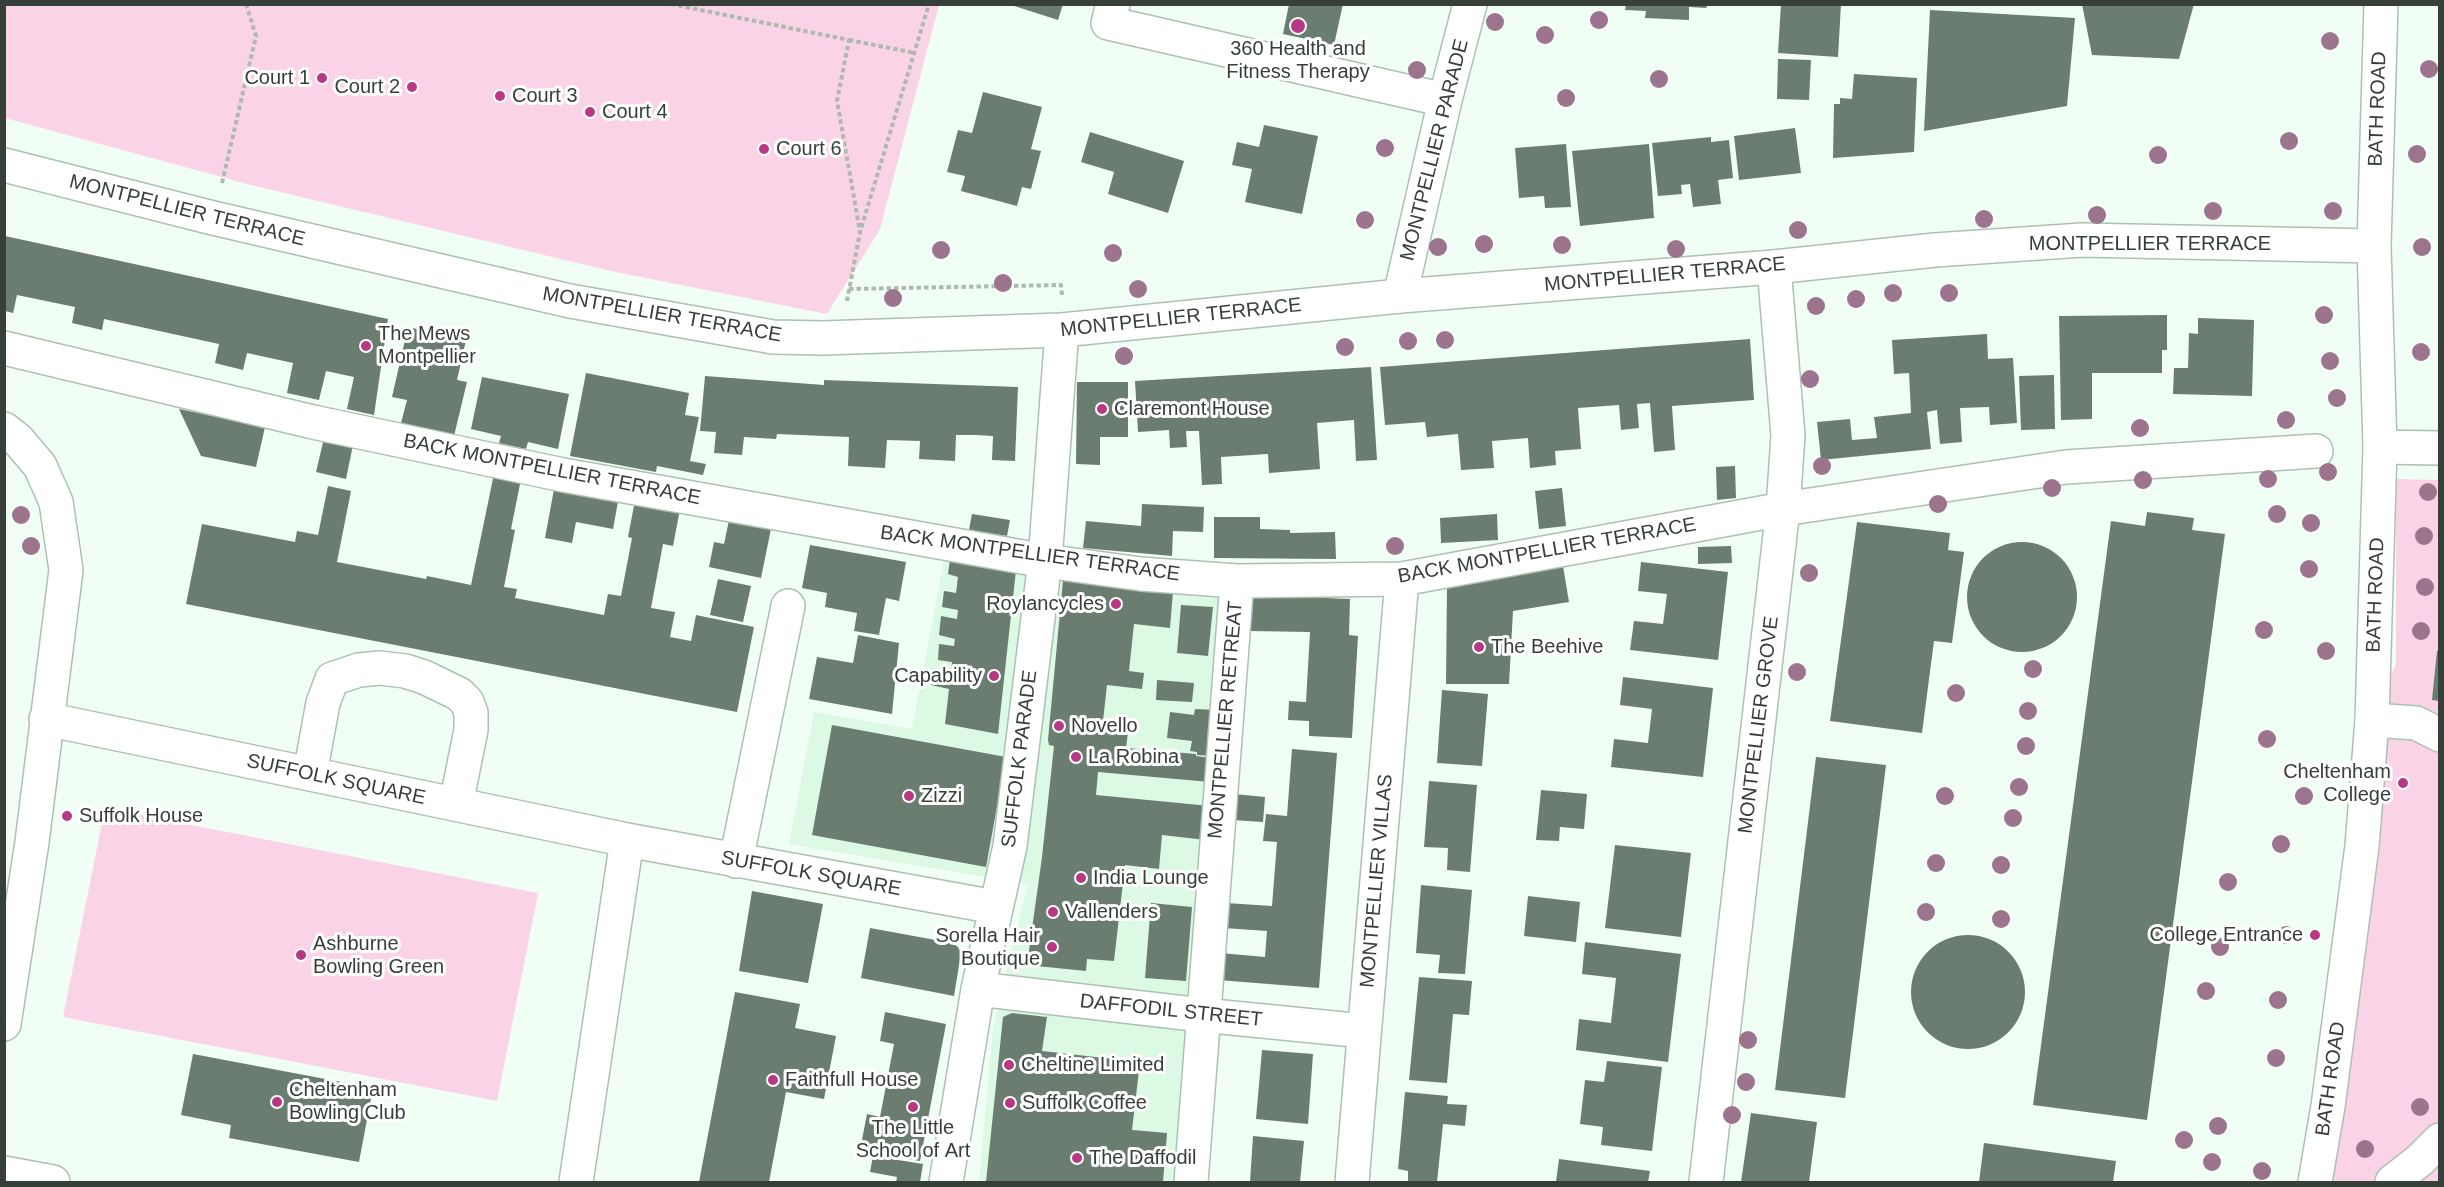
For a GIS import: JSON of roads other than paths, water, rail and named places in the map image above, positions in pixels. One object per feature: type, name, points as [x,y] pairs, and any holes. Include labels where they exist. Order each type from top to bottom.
[{"type":"main road","points":[[1113,4],[1108,24],[1445,100]]},
{"type":"main road","name":"MONTPELLIER PARADE","points":[[1400,296],[1445,100],[1470,4]]},
{"type":"main road","name":"BATH ROAD","points":[[2315,1182],[2328,1106],[2362,846],[2372,720],[2380,447],[2374,246],[2381,4]]},
{"type":"main road","name":"MONTPELLIER TERRACE","points":[[4,165],[213,219],[570,301],[773,337],[823,338],[1062,330],[1400,296],[1774,267],[1935,250],[2082,240],[2374,246]]},
{"type":"main road","name":"MONTPELLIER GROVE","points":[[1706,1182],[1784,509],[1788,435],[1774,267]]},
{"type":"main road","name":"SUFFOLK PARADE","points":[[946,1182],[978,989],[1010,846],[1045,561],[1062,330]]},
{"type":"main road","name":"BACK MONTPELLIER TERRACE","points":[[4,348],[313,422],[563,475],[1045,561],[1141,574],[1237,581],[1402,579],[1784,509],[2066,467],[2316,451]]},
{"type":"main road","points":[[4,429],[18,440],[40,466],[56,502],[66,570],[32,842],[4,1024]]},
{"type":"main road","points":[[2380,447],[2439,448]]},
{"type":"main road","name":"MONTPELLIER VILLAS","points":[[1352,1182],[1402,579]]},
{"type":"main road","name":"MONTPELLIER RETREAT","points":[[1191,1182],[1237,581]]},
{"type":"main road","points":[[736,861],[788,606]]},
{"type":"main road","points":[[310,774],[324,696],[332,679],[359,670],[380,668],[405,672],[424,676],[453,690],[467,702],[471,713],[471,730],[456,804]]},
{"type":"main road","name":"SUFFOLK SQUARE","points":[[46,719],[627,840],[995,908]]},
{"type":"main road","points":[[2372,720],[2416,723],[2439,735]]},
{"type":"main road","points":[[576,1182],[627,840]]},
{"type":"main road","name":"DAFFODIL STREET","points":[[978,989],[1364,1031]]},
{"type":"main road","points":[[2392,1182],[2420,1160],[2439,1140]]},
{"type":"main road","points":[[4,1173],[53,1182]]},
{"type":"place","name":"360 Health and Fitness Therapy","points":[[1298,26]]},
{"type":"place","name":"Court 1","points":[[322,78]]},
{"type":"place","name":"Court 2","points":[[412,87]]},
{"type":"place","name":"Court 3","points":[[500,96]]},
{"type":"place","name":"Court 4","points":[[590,112]]},
{"type":"place","name":"Court 6","points":[[764,149]]},
{"type":"place","name":"The Mews Montpellier","points":[[366,346]]},
{"type":"place","name":"Claremont House","points":[[1102,409]]},
{"type":"place","name":"Roylancycles","points":[[1116,604]]},
{"type":"place","name":"The Beehive","points":[[1479,647]]},
{"type":"place","name":"Capability","points":[[994,676]]},
{"type":"place","name":"Novello","points":[[1059,726]]},
{"type":"place","name":"La Robina","points":[[1076,757]]},
{"type":"place","name":"Cheltenham College","points":[[2403,783]]},
{"type":"place","name":"Zizzi","points":[[909,796]]},
{"type":"place","name":"Suffolk House","points":[[67,816]]},
{"type":"place","name":"India Lounge","points":[[1081,878]]},
{"type":"place","name":"Vallenders","points":[[1053,912]]},
{"type":"place","name":"College Entrance","points":[[2315,935]]},
{"type":"place","name":"Sorella Hair Boutique","points":[[1052,947]]},
{"type":"place","name":"Ashburne Bowling Green","points":[[301,955]]},
{"type":"place","name":"Cheltine Limited","points":[[1009,1065]]},
{"type":"place","name":"Faithfull House","points":[[773,1080]]},
{"type":"place","name":"Cheltenham Bowling Club","points":[[277,1102]]},
{"type":"place","name":"Suffolk Coffee","points":[[1010,1103]]},
{"type":"place","name":"The Little School of Art","points":[[913,1107]]},
{"type":"place","name":"The Daffodil","points":[[1077,1158]]}]
